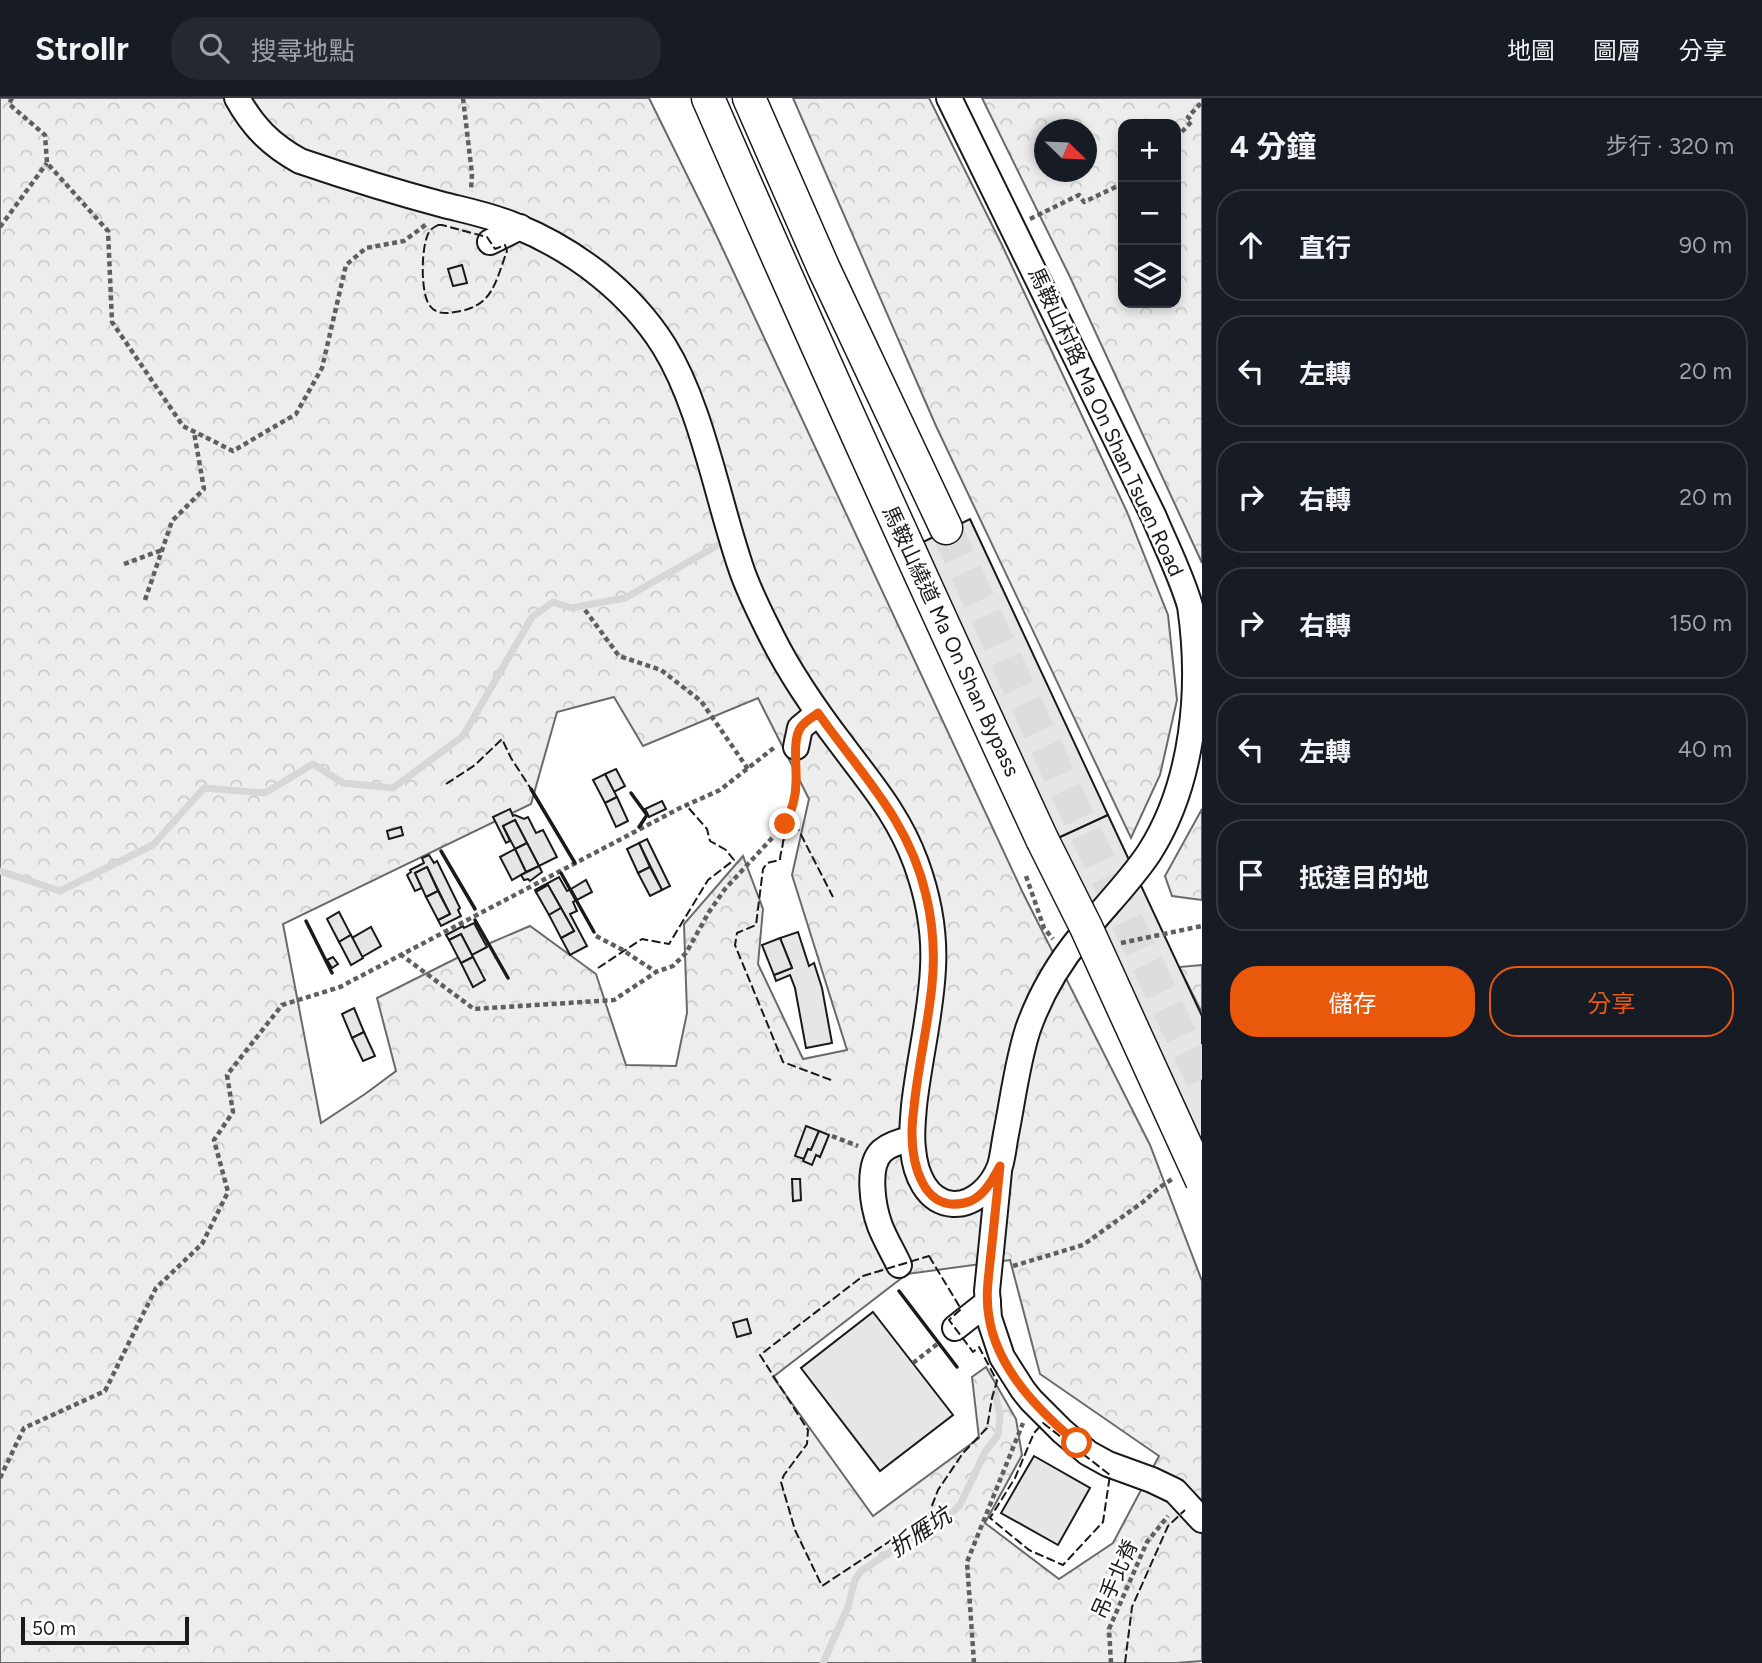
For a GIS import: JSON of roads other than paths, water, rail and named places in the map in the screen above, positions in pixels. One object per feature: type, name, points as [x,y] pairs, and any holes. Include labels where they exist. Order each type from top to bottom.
[{"type":"main road","name":"馬鞍山繞道 Ma On Shan Bypass","points":[[708,98],[884,498],[1042,839],[1086,927],[1191,1177]]},
{"type":"main road","name":"馬鞍山繞道 Ma On Shan Bypass","points":[[749,98],[824,269],[946,528]]},
{"type":"street","name":"馬鞍山村路 Ma On Shan Tsuen Road","points":[[237,98],[256,128],[300,161],[520,227],[569,253],[594,270],[631,305],[664,345],[695,415],[744,576],[788,667],[805,729],[888,805],[912,854],[926,893],[934,962],[912,1139],[915,1163],[929,1194],[937,1200],[955,1204],[972,1201],[986,1188],[1000,1166],[1017,1073],[1038,1002],[1065,955],[1146,858],[1181,789],[1198,717],[1200,674],[1191,610],[1154,517],[949,98]]},
{"type":"street","points":[[490,242],[520,227]]},
{"type":"street","points":[[899,1265],[880,1226],[874,1198],[873,1171],[875,1160],[882,1151],[890,1145],[912,1139]]},
{"type":"street","points":[[1000,1166],[987,1291],[989,1318],[1002,1356],[1031,1400],[1088,1453],[1175,1491],[1202,1520]]},
{"type":"street","points":[[947,1336],[988,1302]]},
{"type":"waterway","points":[[0,871],[60,891],[153,845],[204,788],[265,793],[313,764],[343,783],[393,788],[463,736],[532,617],[553,602],[571,608],[625,598],[727,540]]},
{"type":"waterway","name":"折雁坑","points":[[823,1663],[848,1607],[855,1580],[861,1571],[944,1520],[960,1505],[985,1452],[998,1435],[1000,1415],[995,1392]]},
{"type":"tunnel","points":[[946,528],[1202,1080]]}]
